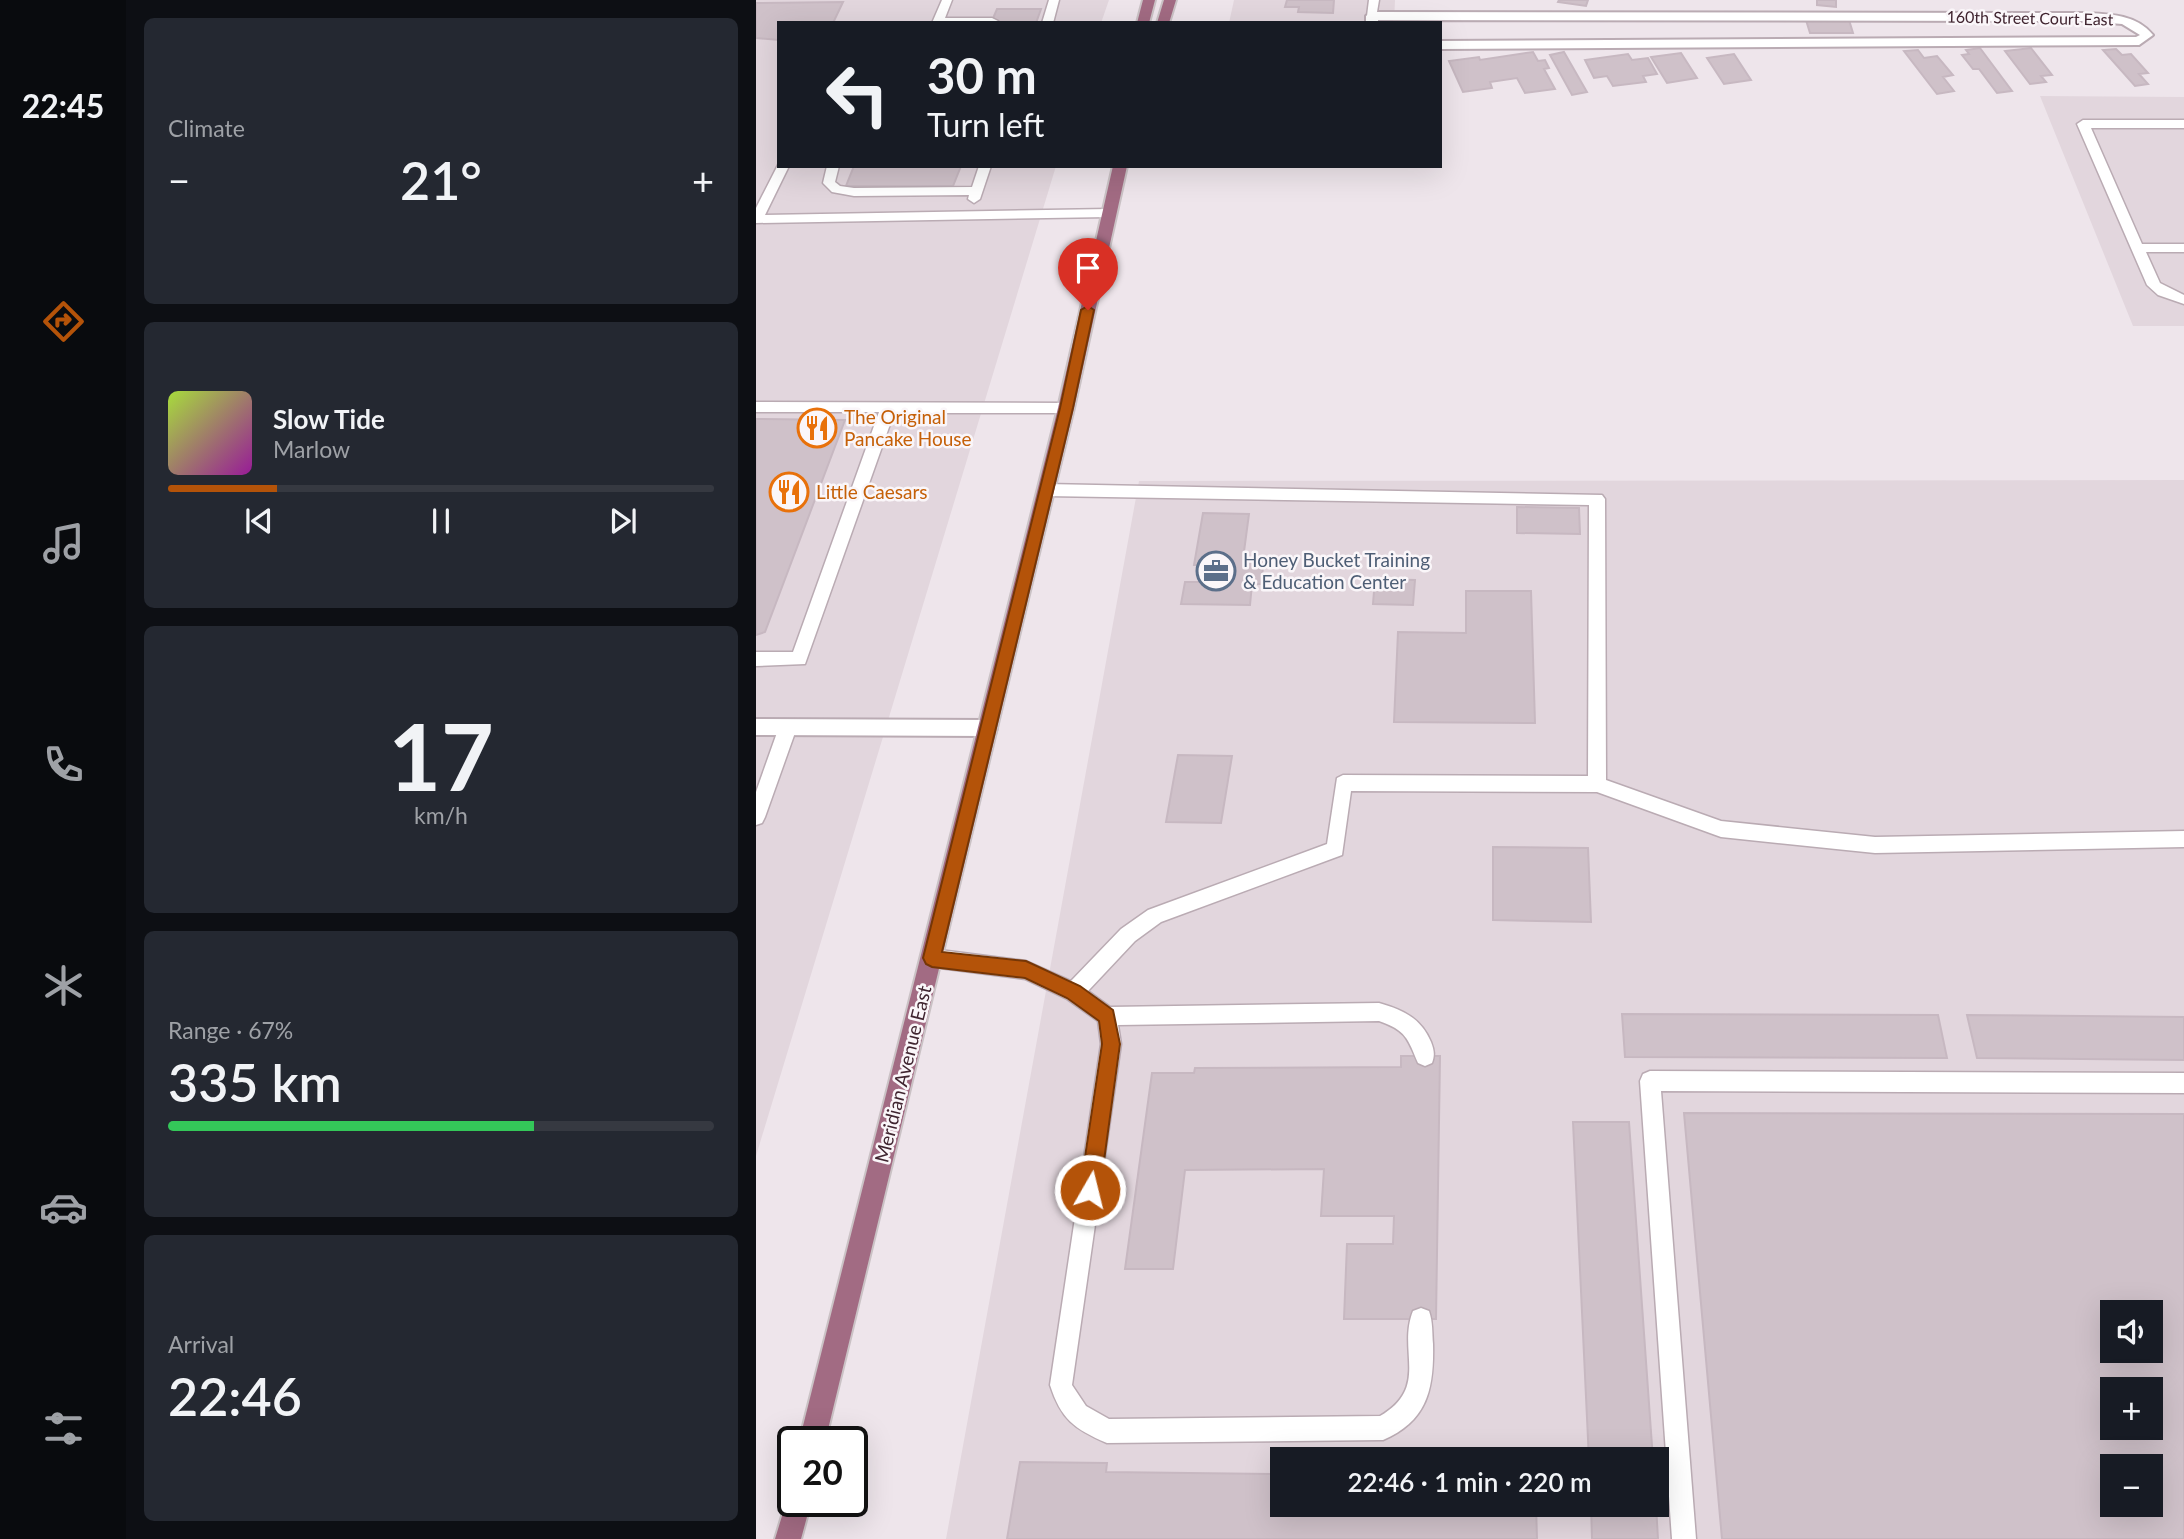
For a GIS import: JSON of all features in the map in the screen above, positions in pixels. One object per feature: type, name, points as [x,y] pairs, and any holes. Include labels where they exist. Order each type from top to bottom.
[{"type":"main road","points":[[1144,21],[1149,0]]},
{"type":"main road","points":[[1164,21],[1170,0]]},
{"type":"main road","name":"Meridian Avenue East","points":[[816,1426],[1066,408],[1118,169]]},
{"type":"main road","points":[[788,1539],[794,1517]]},
{"type":"street","name":"160th Street Court East","points":[[1372,20],[1749,16],[2084,17],[2117,19],[2138,25],[2147,35],[2139,41],[1442,45]]},
{"type":"street","points":[[1749,16],[1756,44]]},
{"type":"street","points":[[756,727],[988,728]]},
{"type":"lane","points":[[938,21],[947,0]]},
{"type":"lane","points":[[1044,21],[1054,0]]},
{"type":"lane","points":[[1372,20],[1374,0]]},
{"type":"lane","points":[[2184,124],[2083,124],[2154,285],[2163,292],[2184,300]]},
{"type":"lane","points":[[782,168],[757,219],[1109,213]]},
{"type":"lane","points":[[833,168],[829,183],[836,189],[854,192],[977,191]]},
{"type":"lane","points":[[968,215],[984,168]]},
{"type":"lane","points":[[2138,248],[2184,248]]},
{"type":"lane","points":[[756,407],[1066,408]]},
{"type":"lane","points":[[756,659],[799,659],[888,408]]},
{"type":"lane","points":[[1046,489],[1597,499],[1597,784]]},
{"type":"lane","points":[[756,817],[788,727]]},
{"type":"lane","points":[[1074,992],[1128,935],[1155,916],[1336,849],[1343,783],[1597,784],[1721,829],[1875,845],[2184,839]]},
{"type":"lane","points":[[932,958],[1026,970],[1074,992],[1107,1016],[1379,1012],[1399,1018],[1416,1030],[1423,1042],[1425,1056]]},
{"type":"lane","points":[[1107,1016],[1111,1044],[1061,1385],[1067,1406],[1107,1430],[1383,1428],[1402,1419],[1414,1405],[1420,1380],[1421,1320]]},
{"type":"lane","points":[[1684,1539],[1650,1081],[2184,1083]]},
{"type":"shaded area","points":[[756,0],[1109,0],[1102,21],[777,21],[777,168],[1055,168],[756,1156]]},
{"type":"shaded area","points":[[1234,0],[1395,0],[1394,21],[1229,21]]},
{"type":"shaded area","points":[[2040,96],[2184,97],[2184,326],[2133,326]]},
{"type":"shaded area","points":[[2184,480],[2184,1539],[946,1539],[1139,481]]},
{"type":"building","points":[[1287,0],[1334,0],[1333,13],[1298,12],[1299,7],[1285,7]]},
{"type":"building","points":[[1588,0],[1586,6],[1558,2]]},
{"type":"building","points":[[1817,0],[1836,0],[1836,7],[1817,5]]},
{"type":"building","points":[[843,2],[834,21],[777,21],[777,40],[756,38],[756,3]]},
{"type":"building","points":[[997,9],[1041,9],[1037,21],[992,21]]},
{"type":"building","points":[[1806,20],[1849,20],[1853,33],[1810,33]]},
{"type":"building","points":[[1980,48],[2012,91],[1997,93],[1979,69],[1973,69],[1962,55],[1969,54],[1966,50]]},
{"type":"building","points":[[2031,48],[2052,75],[2041,76],[2046,82],[2030,84],[2005,51]]},
{"type":"building","points":[[2116,49],[2122,55],[2131,54],[2148,73],[2139,74],[2148,84],[2135,86],[2103,50]]},
{"type":"building","points":[[1918,50],[1924,58],[1937,56],[1953,75],[1943,77],[1954,91],[1937,94],[1904,51]]},
{"type":"building","points":[[1533,52],[1538,61],[1545,60],[1549,68],[1544,69],[1555,89],[1525,93],[1517,78],[1490,82],[1492,88],[1463,92],[1449,61],[1479,57],[1480,60]]},
{"type":"building","points":[[1564,52],[1587,92],[1572,95],[1550,55]]},
{"type":"building","points":[[1681,53],[1697,78],[1667,83],[1651,57]]},
{"type":"building","points":[[1628,54],[1632,60],[1648,58],[1657,74],[1643,76],[1646,82],[1613,86],[1607,76],[1594,78],[1585,60]]},
{"type":"building","points":[[1734,54],[1751,80],[1724,84],[1707,58]]},
{"type":"building","points":[[853,168],[960,168],[953,186],[846,186]]},
{"type":"building","points":[[756,419],[845,420],[765,632],[756,635]]},
{"type":"building","points":[[1517,507],[1579,508],[1580,534],[1517,533]]},
{"type":"building","points":[[1203,513],[1249,514],[1243,559],[1264,559],[1261,584],[1252,584],[1250,605],[1181,604],[1185,582],[1199,582],[1202,565],[1194,565]]},
{"type":"building","points":[[1375,579],[1415,580],[1413,605],[1373,604]]},
{"type":"building","points":[[1466,591],[1531,591],[1535,723],[1394,722],[1398,632],[1466,633]]},
{"type":"building","points":[[1178,755],[1232,756],[1221,823],[1166,822]]},
{"type":"building","points":[[1493,847],[1588,848],[1591,922],[1493,920]]},
{"type":"building","points":[[1622,1014],[1938,1015],[1947,1058],[1625,1057]]},
{"type":"building","points":[[1967,1015],[2184,1017],[2184,1060],[1977,1058]]},
{"type":"building","points":[[1401,1056],[1440,1056],[1436,1319],[1344,1319],[1347,1244],[1393,1244],[1394,1216],[1321,1216],[1324,1169],[1185,1170],[1173,1269],[1125,1269],[1152,1073],[1194,1073],[1195,1068],[1401,1067]]},
{"type":"building","points":[[1684,1113],[2184,1114],[2184,1539],[1722,1539]]},
{"type":"building","points":[[1573,1122],[1629,1122],[1652,1447],[1588,1447]]},
{"type":"building","points":[[1020,1462],[1107,1463],[1106,1472],[1270,1474],[1270,1517],[1536,1517],[1537,1539],[1007,1539]]},
{"type":"building","points":[[1591,1517],[1657,1517],[1658,1539],[1592,1539]]},
{"type":"place","name":"The Original Pancake House","points":[[817,428]]},
{"type":"place","name":"Little Caesars","points":[[789,492]]},
{"type":"place","name":"Honey Bucket Training & Education Center","points":[[1216,571]]},
{"type":"route","points":[[1088,310],[932,958],[1026,970],[1074,992],[1107,1016],[1111,1044],[1090,1190]]}]
